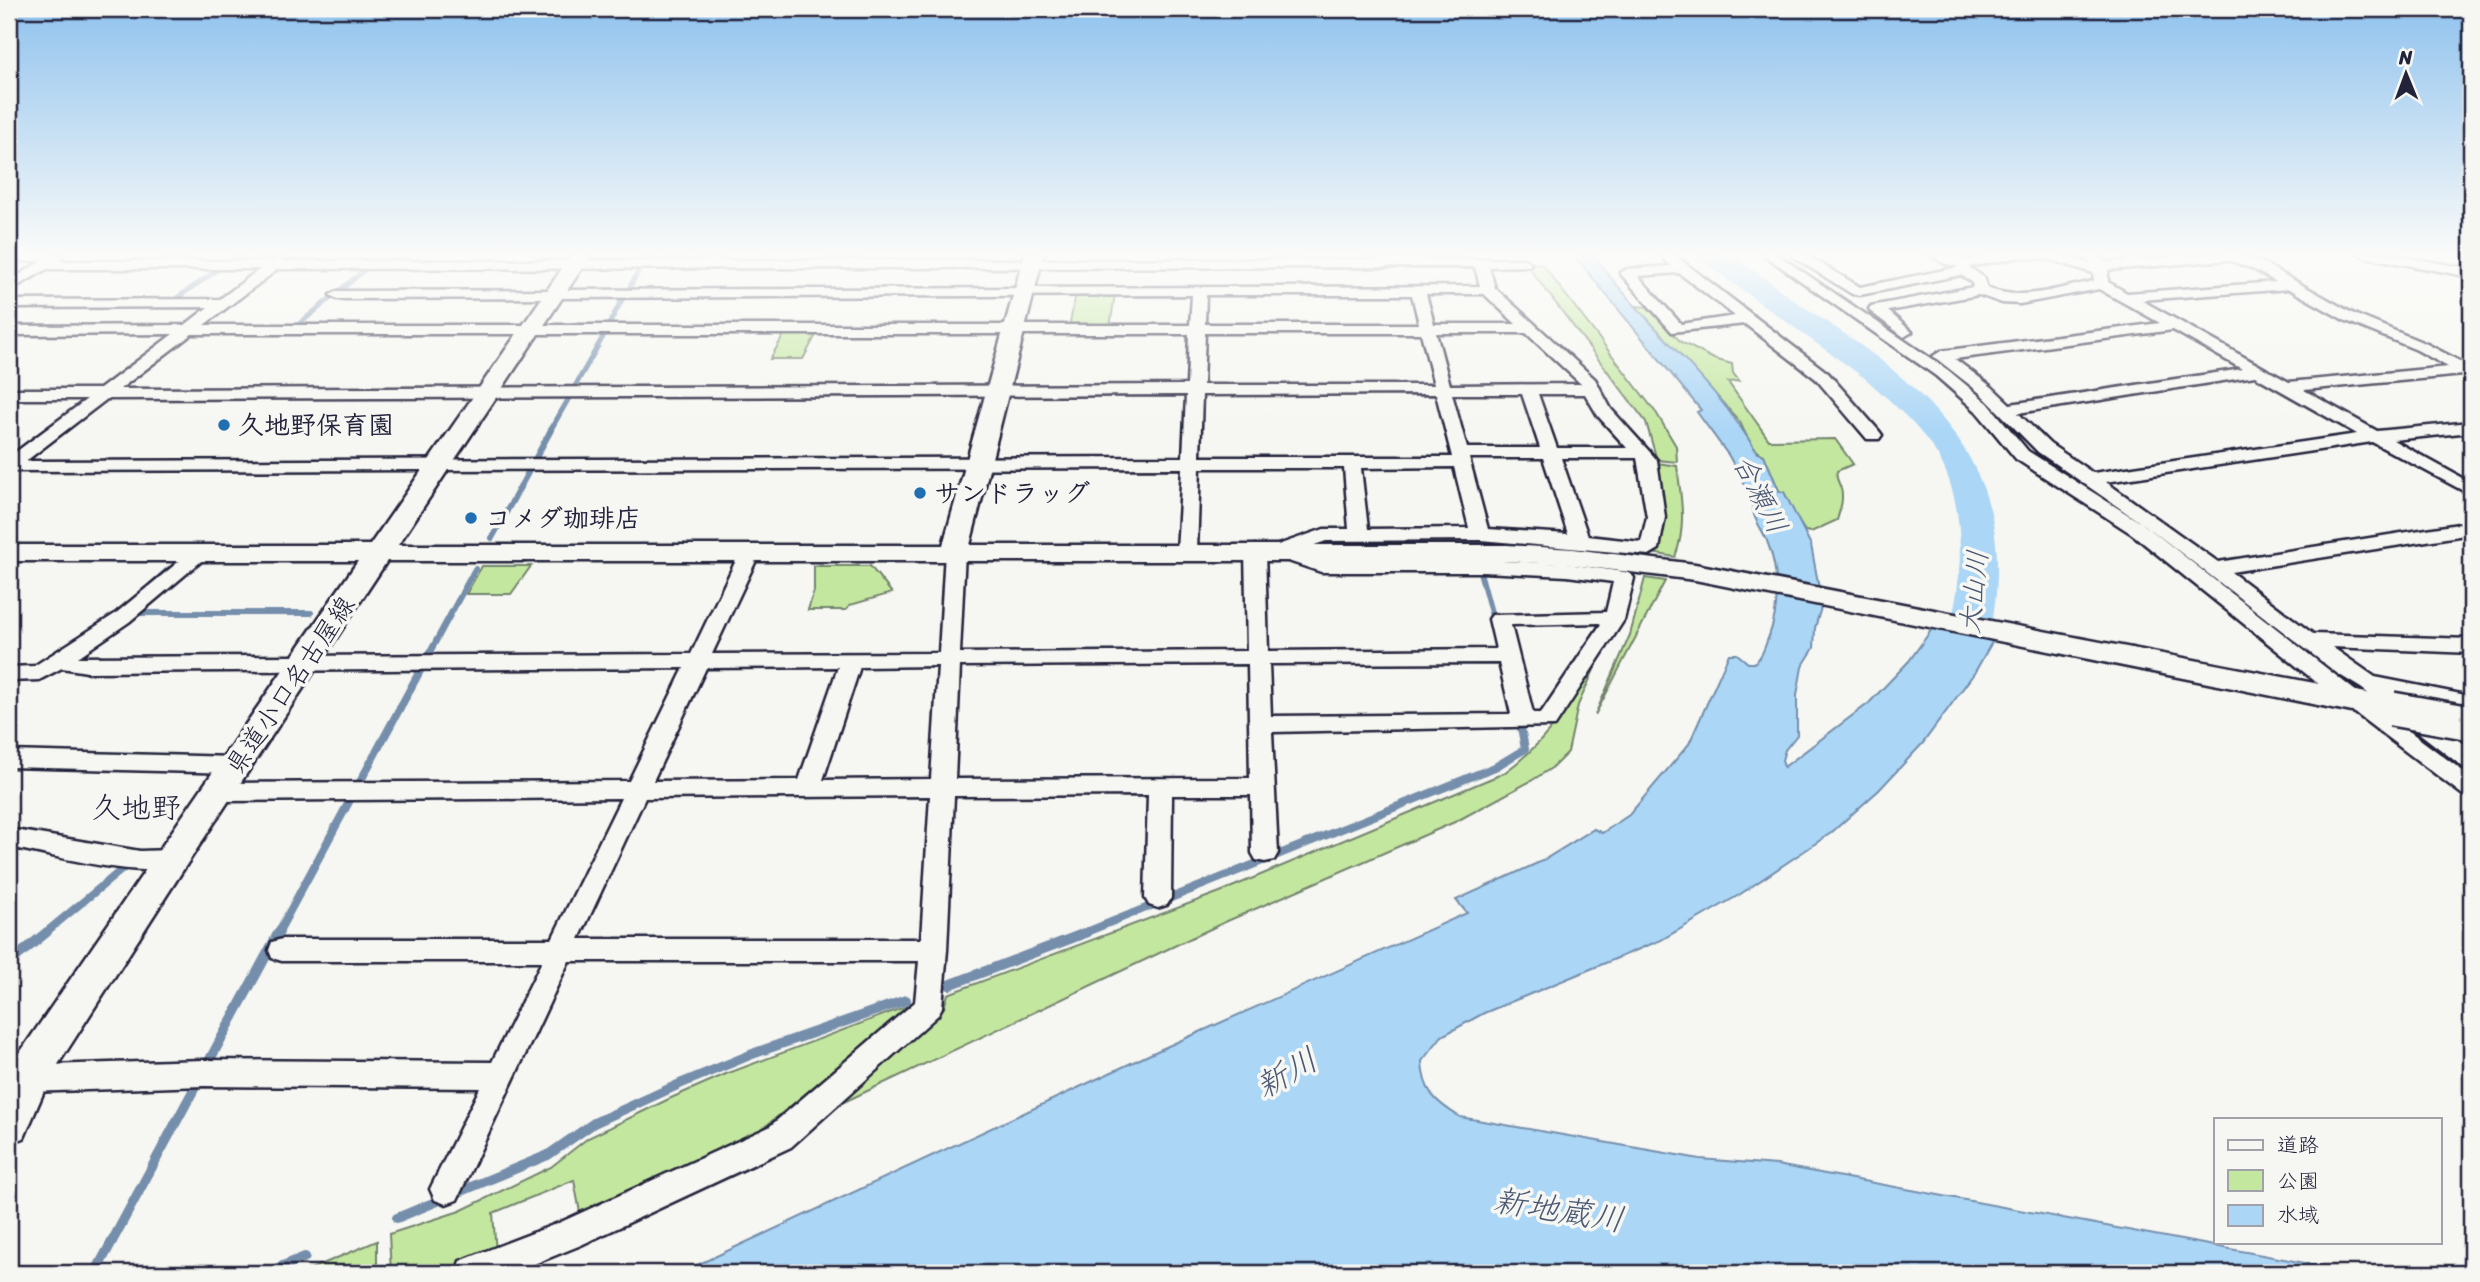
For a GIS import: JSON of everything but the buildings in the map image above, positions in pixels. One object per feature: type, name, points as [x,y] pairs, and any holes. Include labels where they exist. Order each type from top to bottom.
[{"type":"street","points":[[9,465],[211,313]]},
{"type":"street","name":"県道小口名古屋線","points":[[9,1124],[24,1070],[217,792],[541,313]]},
{"type":"street","points":[[472,1273],[570,1234],[780,1137],[928,1007],[934,950],[954,552],[1018,313]]},
{"type":"street","points":[[1187,551],[1198,313]]},
{"type":"street","points":[[1424,313],[1480,534]]},
{"type":"street","points":[[1267,551],[1324,535],[1480,534],[1649,549],[1656,517],[1648,460],[1604,412],[1590,390],[1589,382],[1512,313]]},
{"type":"street","points":[[1663,313],[1677,329],[1748,319]]},
{"type":"street","points":[[1740,313],[1822,376],[1873,435]]},
{"type":"street","points":[[1854,313],[1942,373],[1982,407],[2022,455],[2139,530],[2357,695],[2471,789]]},
{"type":"street","points":[[1880,313],[1986,390],[2045,448],[2216,568],[2308,640],[2357,695],[2432,733],[2471,761]]},
{"type":"street","points":[[2155,313],[2471,490]]},
{"type":"street","points":[[2341,313],[2422,347],[2468,372]]},
{"type":"street","points":[[1941,356],[2176,325]]},
{"type":"street","points":[[9,330],[1528,328]]},
{"type":"street","points":[[9,344],[30,330]]},
{"type":"street","points":[[2006,410],[2259,371]]},
{"type":"street","points":[[2287,387],[2468,372]]},
{"type":"street","points":[[1529,390],[1580,541]]},
{"type":"street","points":[[9,394],[1590,390]]},
{"type":"street","points":[[2091,479],[2376,436],[2471,427]]},
{"type":"street","points":[[9,465],[1352,463],[1550,453],[1642,453]]},
{"type":"street","points":[[1352,463],[1359,535]]},
{"type":"street","points":[[2216,568],[2471,528]]},
{"type":"street","points":[[1260,724],[1547,721],[1614,620],[1624,578],[1567,570],[1482,566],[1321,566],[1267,551]]},
{"type":"street","points":[[1265,853],[1257,658],[1267,551]]},
{"type":"street","points":[[9,553],[1267,551],[1507,553],[1573,557],[1695,572],[2357,695],[2471,703]]},
{"type":"street","points":[[446,1189],[750,552]]},
{"type":"street","points":[[9,674],[38,673],[122,618],[201,553]]},
{"type":"street","points":[[1524,721],[1499,620],[1599,617],[1614,620]]},
{"type":"street","points":[[2308,640],[2471,646]]},
{"type":"street","points":[[58,660],[87,665],[1507,656]]},
{"type":"street","points":[[808,788],[851,661]]},
{"type":"street","points":[[2357,695],[2392,709],[2471,723]]},
{"type":"street","points":[[2432,733],[2471,740]]},
{"type":"street","points":[[9,759],[235,765]]},
{"type":"street","points":[[1158,898],[1160,786]]},
{"type":"street","points":[[217,792],[1262,786]]},
{"type":"street","points":[[9,838],[140,861],[170,860]]},
{"type":"street","points":[[282,950],[934,950]]},
{"type":"street","points":[[24,1070],[500,1075]]},
{"type":"green space","points":[[1072,313],[1112,313],[1110,327],[1069,327]]},
{"type":"green space","points":[[1563,313],[1579,313],[1657,414],[1676,446],[1677,462],[1657,460],[1646,422]]},
{"type":"green space","points":[[1642,313],[1653,313],[1681,342],[1714,359],[1732,364],[1733,373],[1739,381],[1728,382],[1769,440],[1835,439],[1853,464],[1837,471],[1842,497],[1837,520],[1811,532],[1805,531],[1779,491],[1764,455],[1752,446],[1740,422]]},
{"type":"green space","points":[[785,333],[817,333],[803,359],[770,359]]},
{"type":"green space","points":[[1657,463],[1677,466],[1682,523],[1675,557],[1651,553]]},
{"type":"green space","points":[[482,566],[531,566],[511,594],[466,594]]},
{"type":"green space","points":[[814,566],[870,566],[892,593],[850,605],[846,610],[808,610],[814,591]]},
{"type":"green space","points":[[1645,578],[1665,581],[1595,715],[1630,635]]},
{"type":"green space","points":[[1607,641],[1578,705],[1568,752],[1553,767],[1531,781],[1457,821],[1225,922],[844,1102],[838,1098],[944,1008],[948,994],[1220,892],[1504,773],[1551,729]]},
{"type":"green space","points":[[910,1005],[898,1019],[740,1147],[581,1218],[574,1180],[493,1213],[496,1253],[443,1273],[391,1273],[389,1234],[460,1211],[551,1167],[588,1138],[671,1098],[726,1074]]},
{"type":"green space","points":[[377,1241],[377,1273],[301,1273]]},
{"type":"water","points":[[1621,313],[1642,313],[1721,400],[1757,453],[1764,455],[1779,491],[1784,492],[1811,545],[1822,604],[1815,628],[1814,648],[1802,667],[1797,695],[1797,735],[1785,750],[1782,760],[1784,767],[1869,703],[1909,661],[1942,615],[2000,628],[1975,672],[1923,743],[1879,790],[1831,833],[1739,895],[1661,940],[1484,1013],[1442,1036],[1422,1061],[1425,1080],[1432,1095],[1460,1117],[1700,1159],[1777,1165],[2359,1273],[680,1273],[1157,1051],[1467,913],[1456,900],[1542,861],[1594,829],[1602,833],[1629,815],[1689,744],[1729,654],[1737,654],[1748,663],[1754,663],[1762,654],[1773,625],[1777,588],[1771,552],[1753,512],[1753,501],[1729,456],[1697,412],[1701,410]]},
{"type":"waterway","points":[[298,325],[313,313]]},
{"type":"waterway","points":[[607,328],[615,313]]},
{"type":"waterway","name":"大山川","points":[[1795,313],[1849,351],[1902,395],[1950,448],[1957,461],[1972,505],[1979,565],[1973,618],[1967,642],[1956,667]]},
{"type":"waterway","points":[[574,388],[604,335]]},
{"type":"waterway","points":[[550,431],[569,398]]},
{"type":"waterway","points":[[534,461],[551,430]]},
{"type":"waterway","points":[[492,538],[530,469]]},
{"type":"waterway","points":[[151,585],[169,569]]},
{"type":"waterway","points":[[429,654],[475,569]]},
{"type":"waterway","points":[[1480,572],[1492,616]]},
{"type":"waterway","points":[[137,613],[311,613]]},
{"type":"waterway","points":[[360,782],[421,669]]},
{"type":"waterway","points":[[1084,933],[1495,767],[1525,749],[1521,727]]},
{"type":"waterway","points":[[278,933],[350,800]]},
{"type":"waterway","points":[[45,933],[125,867]]},
{"type":"waterway","points":[[9,963],[47,932]]},
{"type":"waterway","points":[[208,1063],[279,932]]},
{"type":"waterway","points":[[949,985],[1088,932]]},
{"type":"waterway","points":[[397,1218],[548,1155],[594,1123],[682,1083],[755,1053],[906,1000]]},
{"type":"waterway","points":[[95,1273],[194,1089]]},
{"type":"waterway","points":[[266,1273],[305,1257]]},
{"type":"place","name":"久地野保育園","points":[[224,425]]},
{"type":"place","name":"サンドラッグ","points":[[920,493]]},
{"type":"place","name":"コメダ珈琲店","points":[[471,518]]},
{"type":"district","name":"久地野","points":[[136,808]]},
{"type":"water label","name":"合瀬川","points":[[1761,494]]},
{"type":"water label","name":"新川","points":[[1286,1072]]},
{"type":"water label","name":"新地蔵川","points":[[1559,1209]]}]
